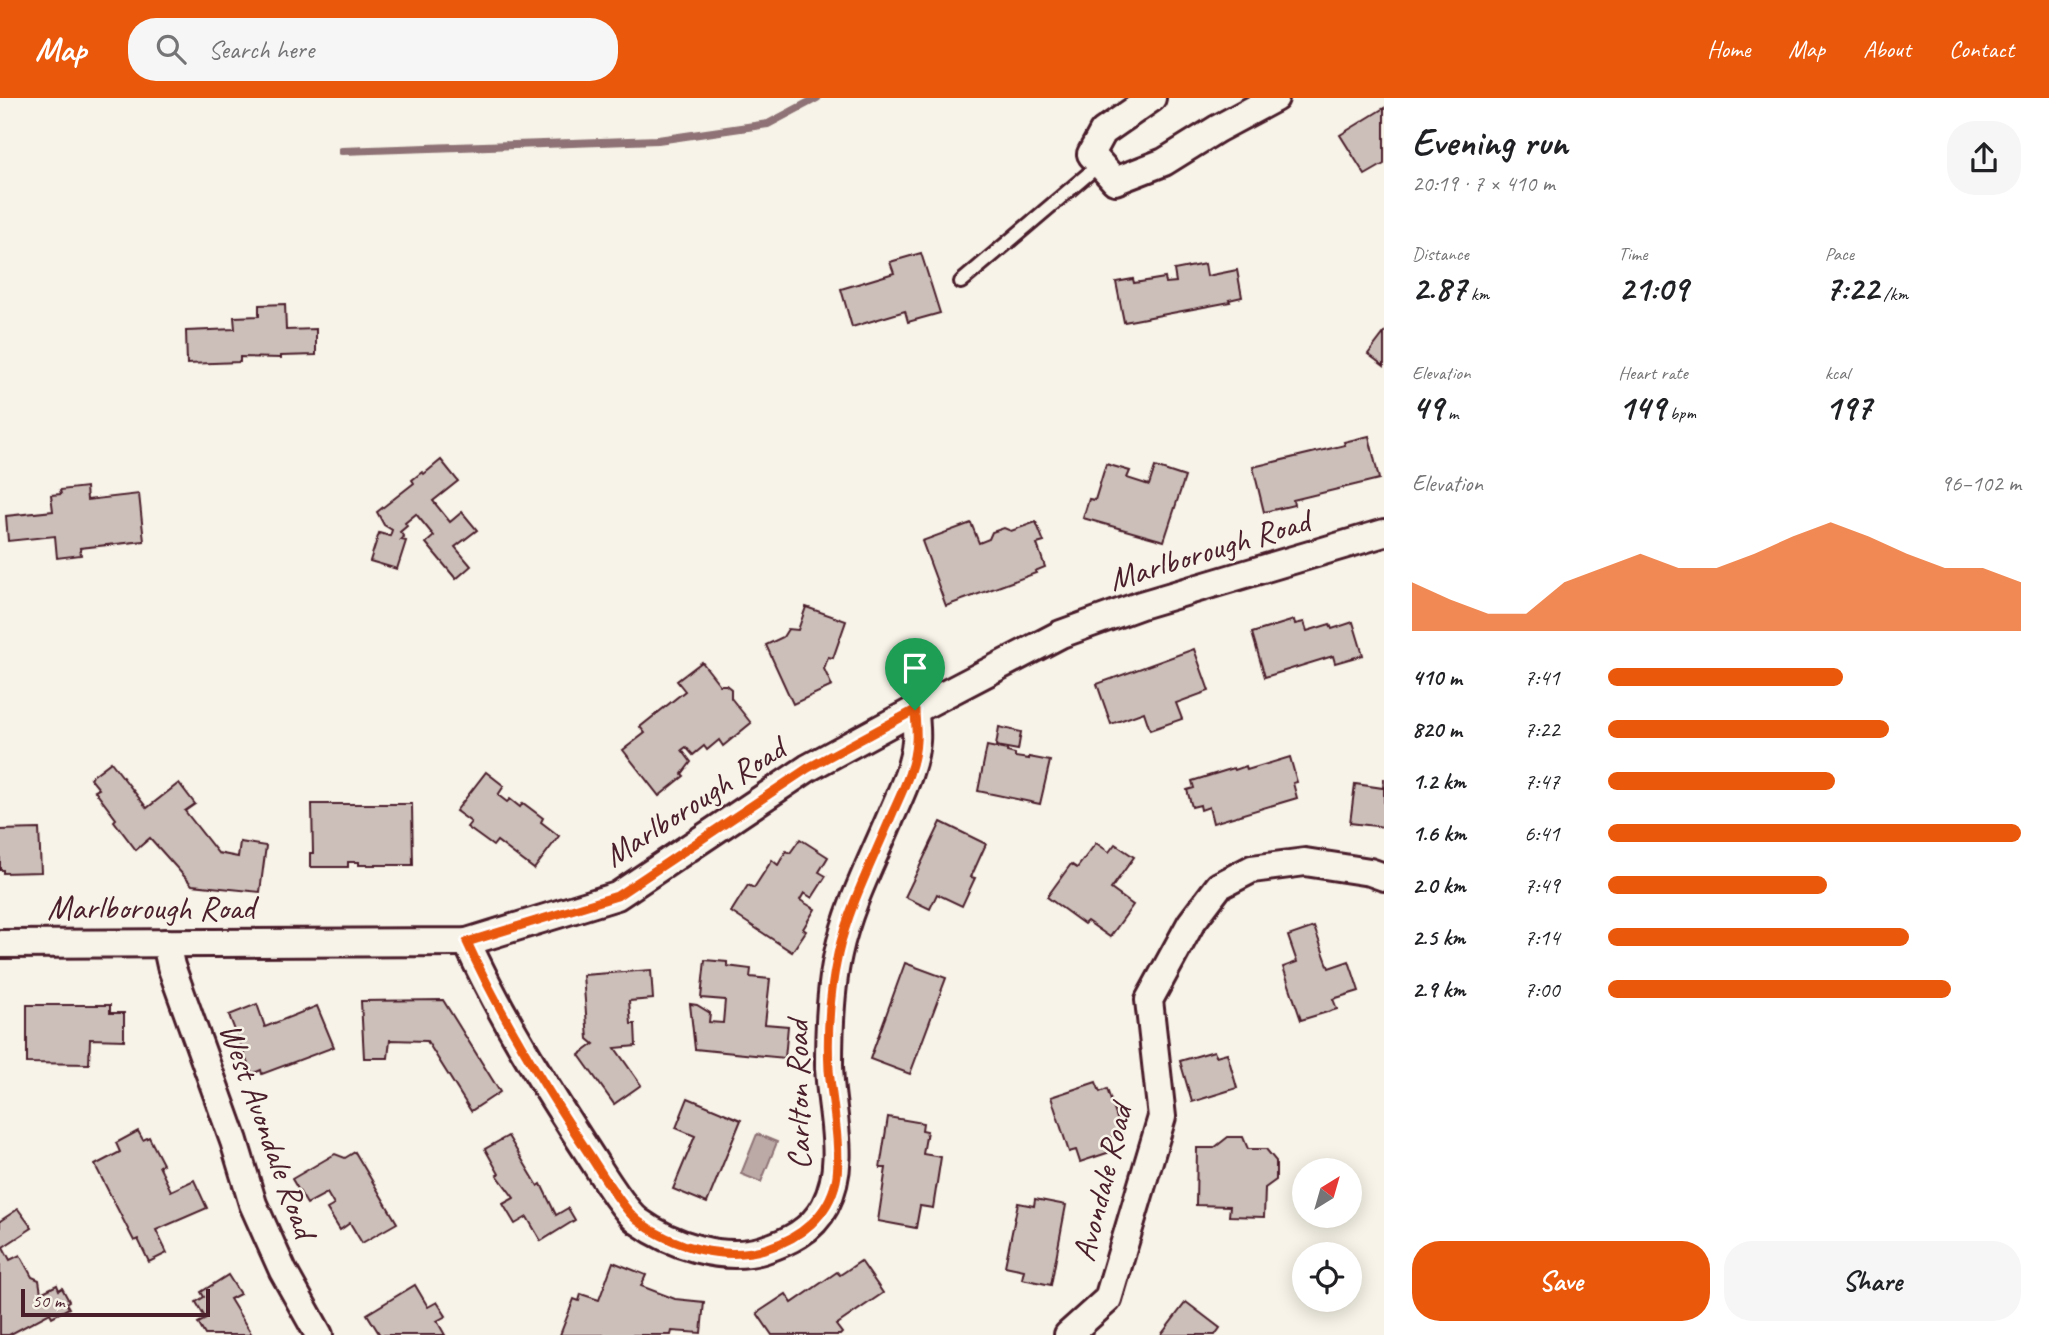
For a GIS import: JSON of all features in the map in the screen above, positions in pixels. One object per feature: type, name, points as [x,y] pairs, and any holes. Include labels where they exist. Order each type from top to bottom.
[{"type":"street","points":[[1152,98],[1103,132],[1091,154],[1115,181],[1164,162],[1217,129],[1275,98]]},
{"type":"street","name":"Marlborough Road","points":[[0,944],[467,942],[617,896],[808,768],[1061,634],[1141,605],[1384,533]]},
{"type":"street","name":"Carlton Road","points":[[467,942],[487,986],[555,1103],[635,1219],[663,1237],[710,1252],[753,1253],[782,1244],[808,1229],[825,1207],[836,1181],[836,1144],[829,1067],[830,1009],[838,954],[857,897],[908,779],[916,743],[915,710]]},
{"type":"street","name":"Avondale Road","points":[[1068,1335],[1108,1299],[1162,1117],[1149,1000],[1191,923],[1219,886],[1252,869],[1305,862],[1370,872],[1384,877]]},
{"type":"street","name":"West Avondale Road","points":[[166,943],[171,966],[234,1141],[253,1204],[283,1271],[319,1335]]},
{"type":"lane","points":[[961,282],[1100,164]]},
{"type":"shaded area","points":[[757,1134],[777,1142],[761,1182],[741,1174]]},
{"type":"building","points":[[1384,108],[1384,164],[1365,175],[1340,135]]},
{"type":"building","points":[[921,253],[940,313],[908,322],[905,311],[852,327],[841,289],[894,273],[890,262]]},
{"type":"building","points":[[1205,264],[1207,276],[1237,270],[1242,297],[1229,300],[1230,302],[1124,322],[1116,282],[1133,279],[1134,283],[1165,278],[1166,283],[1176,282],[1174,270]]},
{"type":"building","points":[[285,304],[286,330],[316,329],[316,355],[240,357],[240,362],[187,364],[186,331],[235,329],[234,317],[259,316],[259,305]]},
{"type":"building","points":[[1384,333],[1384,366],[1368,354]]},
{"type":"building","points":[[1369,436],[1379,479],[1293,500],[1294,505],[1264,512],[1253,467],[1345,445],[1344,442]]},
{"type":"building","points":[[441,460],[458,481],[433,501],[450,522],[462,512],[477,530],[455,547],[471,566],[456,579],[426,543],[434,536],[416,514],[405,523],[407,526],[400,532],[404,537],[401,540],[406,541],[397,569],[370,561],[379,533],[390,536],[392,530],[384,525],[377,512],[414,483],[412,480]]},
{"type":"building","points":[[1106,464],[1130,471],[1127,478],[1149,485],[1155,467],[1185,477],[1164,541],[1083,518],[1089,499],[1095,500]]},
{"type":"building","points":[[86,487],[87,500],[139,494],[144,541],[80,548],[81,555],[57,558],[55,536],[8,541],[6,516],[53,511],[51,495],[61,494],[60,490]]},
{"type":"building","points":[[1036,522],[1044,542],[1037,544],[1045,567],[1035,571],[1036,573],[946,606],[922,541],[971,523],[979,543],[989,539],[992,532],[1004,528],[1011,531]]},
{"type":"building","points":[[806,607],[846,621],[833,658],[828,657],[824,669],[832,686],[793,704],[766,645],[783,637],[788,629],[798,630]]},
{"type":"building","points":[[1294,620],[1295,624],[1304,622],[1307,631],[1330,624],[1332,629],[1353,622],[1363,655],[1335,663],[1333,656],[1265,677],[1252,633]]},
{"type":"building","points":[[1194,649],[1209,691],[1176,703],[1182,719],[1150,730],[1144,712],[1111,724],[1097,684]]},
{"type":"building","points":[[702,662],[720,685],[731,689],[731,698],[751,723],[723,746],[719,740],[707,750],[704,746],[693,755],[686,747],[682,750],[691,762],[682,774],[684,776],[659,796],[623,750],[645,733],[640,727],[685,691],[677,681]]},
{"type":"building","points":[[999,727],[1021,732],[1018,750],[996,746]]},
{"type":"building","points":[[987,746],[1007,750],[1015,754],[1015,757],[1050,761],[1040,804],[978,791]]},
{"type":"building","points":[[1290,757],[1297,782],[1293,783],[1297,798],[1213,823],[1209,807],[1201,810],[1200,805],[1192,807],[1187,790],[1194,788],[1192,781],[1234,768],[1235,770],[1246,766],[1247,770]]},
{"type":"building","points":[[111,762],[147,808],[179,783],[195,804],[185,811],[218,853],[238,857],[240,842],[266,846],[260,892],[192,885],[150,838],[136,850],[114,821],[116,819],[95,791],[99,789],[90,778]]},
{"type":"building","points":[[486,772],[504,786],[498,795],[507,802],[510,799],[520,807],[523,803],[543,818],[541,822],[559,836],[534,869],[497,841],[493,846],[467,827],[471,822],[456,811]]},
{"type":"building","points":[[1384,778],[1384,827],[1350,823],[1355,784],[1383,788]]},
{"type":"building","points":[[312,804],[412,804],[413,865],[359,865],[359,862],[348,862],[348,867],[310,867],[310,853],[313,853]]},
{"type":"building","points":[[941,822],[986,844],[962,906],[937,894],[930,909],[905,897]]},
{"type":"building","points":[[39,829],[41,872],[3,873],[3,870],[0,870],[0,830]]},
{"type":"building","points":[[800,839],[828,857],[819,872],[826,876],[812,898],[804,893],[800,900],[815,909],[803,929],[806,931],[792,952],[731,912],[748,885],[754,888],[772,860],[778,865],[786,851],[790,853]]},
{"type":"building","points":[[1096,843],[1109,852],[1115,844],[1134,857],[1111,889],[1133,905],[1110,937],[1087,921],[1084,924],[1047,897],[1071,864],[1077,868]]},
{"type":"building","points":[[1314,927],[1329,968],[1349,961],[1359,991],[1333,999],[1337,1009],[1301,1020],[1283,967],[1297,962],[1288,936]]},
{"type":"building","points":[[705,960],[727,962],[727,966],[751,969],[750,977],[770,979],[765,1024],[788,1026],[785,1058],[695,1049],[690,1004],[710,1013],[709,1022],[723,1023],[725,1000],[701,998]]},
{"type":"building","points":[[905,963],[946,978],[910,1074],[870,1059]]},
{"type":"building","points":[[651,970],[653,999],[629,1001],[631,1024],[635,1024],[636,1046],[615,1048],[641,1085],[614,1104],[579,1055],[594,1044],[588,1039],[583,975]]},
{"type":"building","points":[[443,1000],[500,1092],[471,1111],[427,1041],[390,1040],[388,1058],[364,1058],[361,1001]]},
{"type":"building","points":[[257,1004],[265,1027],[317,1006],[334,1047],[262,1074],[261,1070],[252,1074],[229,1015]]},
{"type":"building","points":[[27,1005],[110,1005],[110,1013],[124,1013],[124,1040],[90,1039],[89,1064],[27,1063]]},
{"type":"building","points":[[1214,1051],[1216,1056],[1227,1053],[1237,1088],[1192,1102],[1180,1061]]},
{"type":"building","points":[[1096,1082],[1100,1092],[1107,1089],[1122,1133],[1109,1138],[1113,1151],[1080,1162],[1076,1150],[1069,1152],[1051,1097]]},
{"type":"building","points":[[688,1098],[741,1120],[707,1203],[673,1189],[695,1136],[676,1128]]},
{"type":"building","points":[[888,1117],[923,1123],[922,1130],[927,1131],[923,1154],[941,1157],[933,1208],[920,1206],[916,1228],[878,1221],[886,1168],[880,1168]]},
{"type":"building","points":[[138,1131],[143,1140],[149,1137],[163,1164],[159,1166],[171,1191],[194,1180],[207,1208],[156,1230],[167,1253],[149,1262],[138,1239],[134,1241],[95,1165],[120,1152],[116,1143]]},
{"type":"building","points":[[508,1136],[538,1186],[541,1184],[556,1215],[568,1208],[575,1220],[541,1241],[527,1217],[515,1224],[503,1204],[514,1198],[497,1175],[499,1174],[485,1149]]},
{"type":"building","points":[[1228,1137],[1243,1137],[1248,1149],[1266,1149],[1276,1161],[1276,1180],[1265,1188],[1264,1217],[1229,1216],[1230,1206],[1196,1205],[1197,1148],[1214,1148]]},
{"type":"building","points":[[355,1152],[397,1223],[362,1243],[350,1223],[340,1230],[327,1209],[334,1205],[327,1193],[307,1204],[292,1179],[335,1154],[345,1158]]},
{"type":"building","points":[[1035,1199],[1066,1205],[1051,1285],[1022,1279],[1024,1270],[1005,1266],[1018,1203],[1034,1206]]},
{"type":"building","points":[[18,1209],[32,1228],[3,1247],[10,1260],[20,1255],[32,1277],[39,1280],[41,1293],[57,1285],[59,1290],[62,1288],[69,1301],[66,1303],[69,1308],[52,1317],[50,1313],[9,1335],[0,1335],[0,1221]]},
{"type":"building","points":[[861,1261],[883,1293],[836,1325],[842,1333],[840,1335],[772,1335],[757,1313],[786,1294],[792,1303],[837,1272],[840,1275]]},
{"type":"building","points":[[613,1262],[646,1275],[641,1286],[675,1299],[704,1302],[701,1333],[672,1331],[671,1335],[560,1335],[574,1299],[579,1301],[581,1294],[599,1300]]},
{"type":"building","points":[[228,1275],[240,1294],[230,1299],[252,1335],[205,1335],[198,1323],[206,1319],[196,1302],[204,1297],[201,1292]]},
{"type":"building","points":[[415,1285],[428,1307],[437,1302],[446,1316],[437,1321],[445,1335],[380,1335],[367,1314]]},
{"type":"building","points":[[1186,1302],[1220,1328],[1215,1335],[1161,1335]]},
{"type":"waterway","points":[[342,151],[658,140],[768,124],[817,98]]},
{"type":"route","points":[[915,710],[916,743],[908,779],[857,897],[838,954],[830,1009],[829,1067],[836,1144],[836,1181],[825,1207],[808,1229],[782,1244],[753,1253],[710,1252],[663,1237],[635,1219],[604,1177],[555,1103],[487,986],[467,942],[617,896],[808,768],[915,710]]}]
